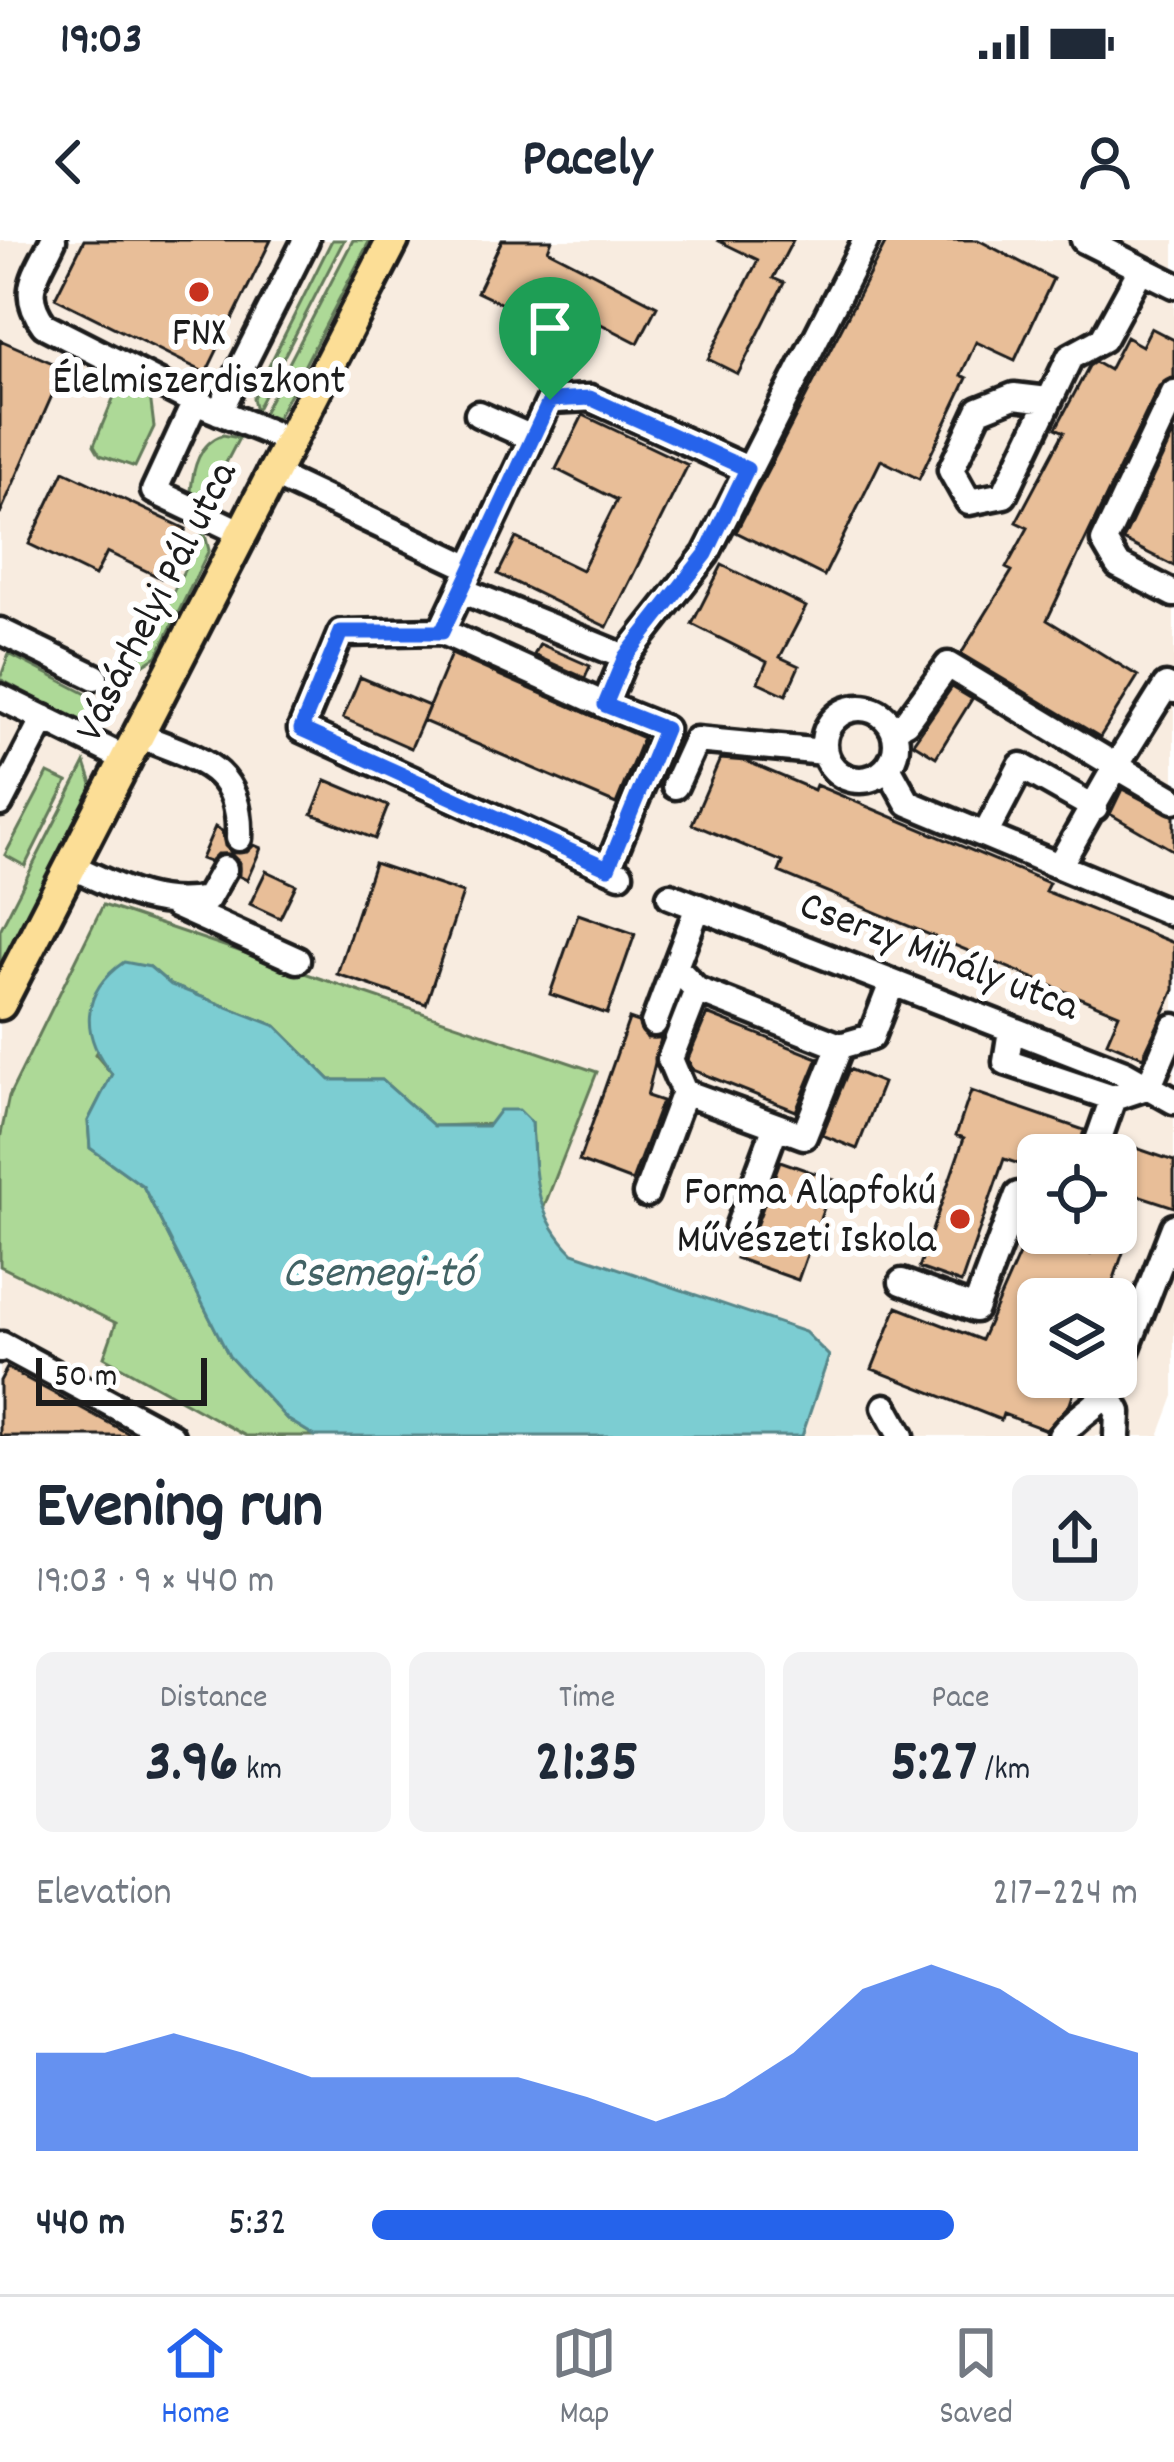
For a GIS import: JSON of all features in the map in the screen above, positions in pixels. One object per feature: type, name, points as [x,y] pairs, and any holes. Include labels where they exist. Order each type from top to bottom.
[{"type":"main road","name":"Vásárhelyi Pál utca","points":[[0,1004],[393,240]]},
{"type":"street","points":[[53,240],[31,286],[30,306],[44,326],[195,402],[290,441]]},
{"type":"street","points":[[219,412],[306,240]]},
{"type":"street","points":[[605,705],[625,657],[706,554],[866,240]]},
{"type":"street","points":[[1084,240],[1174,285]]},
{"type":"street","points":[[1048,400],[1014,396],[979,410],[950,470],[969,502],[1004,495],[1070,357],[1103,339],[1141,268]]},
{"type":"street","points":[[1174,393],[1104,541],[1118,566],[1174,594]]},
{"type":"street","points":[[442,632],[550,400],[590,398],[747,469]]},
{"type":"street","points":[[195,402],[154,490],[242,532]]},
{"type":"street","points":[[478,414],[532,438]]},
{"type":"street","points":[[272,474],[466,579],[625,657]]},
{"type":"street","points":[[0,631],[95,677]]},
{"type":"street","points":[[341,632],[442,632],[605,705],[665,729],[614,871],[301,729],[341,632]]},
{"type":"street","points":[[893,729],[905,722],[948,665],[1174,800]]},
{"type":"street","points":[[1059,866],[1166,686],[1174,690]]},
{"type":"street","points":[[0,697],[91,741],[132,747],[223,774],[240,805],[238,838]]},
{"type":"street","points":[[849,709],[875,711],[893,729],[896,742],[888,767],[877,776],[851,779],[829,764],[824,752],[828,726],[849,709]]},
{"type":"street","points":[[0,803],[44,718]]},
{"type":"street","points":[[675,786],[696,740],[824,752]]},
{"type":"street","points":[[985,835],[1022,766],[1095,808]]},
{"type":"street","points":[[888,767],[908,802],[1174,914]]},
{"type":"street","points":[[71,866],[144,899],[175,905],[297,960]]},
{"type":"street","points":[[175,905],[207,899],[224,869]]},
{"type":"street","name":"Cserzy Mihály utca","points":[[670,896],[1149,1086],[1174,1101]]},
{"type":"street","points":[[655,1023],[698,907]]},
{"type":"street","points":[[675,967],[697,990],[840,1046],[871,1037],[892,983]]},
{"type":"street","points":[[646,1194],[684,1092],[670,1059],[697,990]]},
{"type":"street","points":[[1011,1030],[1006,1062],[1114,1098],[1149,1086],[1173,1032]]},
{"type":"street","points":[[684,1092],[804,1136],[840,1046]]},
{"type":"street","points":[[1101,1134],[1114,1098]]},
{"type":"street","points":[[738,1228],[776,1126]]},
{"type":"street","points":[[902,1282],[975,1309],[1017,1198]]},
{"type":"street","points":[[1137,1323],[1174,1227]]},
{"type":"street","points":[[0,1349],[2,1345],[171,1436]]},
{"type":"street","points":[[1061,1436],[1098,1398]]},
{"type":"street","points":[[1116,1398],[1117,1436]]},
{"type":"street","points":[[885,1407],[901,1436]]},
{"type":"shaded area","points":[[0,240],[1174,240],[1174,1396],[1159,1436],[0,1436]]},
{"type":"green space","points":[[332,240],[344,240],[256,411],[253,398]]},
{"type":"green space","points":[[353,240],[370,240],[276,420],[260,419]]},
{"type":"green space","points":[[120,382],[150,395],[154,427],[135,467],[100,455],[94,445]]},
{"type":"green space","points":[[223,435],[239,438],[204,505],[191,491],[196,465],[208,444]]},
{"type":"green space","points":[[204,531],[209,550],[157,656],[133,671]]},
{"type":"green space","points":[[9,654],[94,698],[104,706],[96,722],[86,716],[82,723],[0,679]]},
{"type":"green space","points":[[85,763],[93,787],[90,803],[0,981],[0,930]]},
{"type":"green space","points":[[48,773],[67,782],[25,866],[5,855]]},
{"type":"green space","points":[[103,905],[597,1072],[542,1212],[536,1199],[532,1123],[434,1126],[382,1080],[330,1080],[276,1026],[171,985],[150,967],[95,1054],[112,1074],[88,1121],[90,1148],[143,1186],[229,1356],[287,1419],[315,1436],[246,1436],[104,1357],[116,1323],[0,1266],[0,1139],[9,1096]]},
{"type":"water","name":"Csemegi-tó","points":[[124,962],[150,967],[171,985],[276,1026],[330,1080],[382,1080],[434,1126],[488,1126],[500,1110],[519,1110],[532,1123],[544,1209],[573,1253],[805,1332],[829,1356],[802,1436],[315,1436],[287,1419],[229,1356],[143,1186],[90,1148],[88,1121],[112,1074],[94,1044],[92,1000]]},
{"type":"building","points":[[84,240],[271,240],[206,373],[55,298]]},
{"type":"building","points":[[502,240],[552,240],[548,250],[657,306],[638,343],[529,287],[517,311],[477,292]]},
{"type":"building","points":[[717,240],[793,240],[773,278],[784,283],[738,374],[708,359],[758,260]]},
{"type":"building","points":[[887,240],[978,240],[1053,279],[1015,360],[976,342],[961,375],[967,378],[919,479],[881,460],[824,576],[736,532]]},
{"type":"building","points":[[1151,328],[1174,340],[1174,377],[1159,386],[1047,620],[1138,676],[1100,737],[961,654],[1012,571],[1006,568],[1028,528],[1016,522],[1064,432],[1056,428],[1089,366],[1095,362],[1109,370],[1126,337],[1142,346]]},
{"type":"building","points":[[0,340],[64,368],[0,514]]},
{"type":"building","points":[[583,415],[688,465],[607,627],[498,574],[516,538],[582,570],[617,500],[556,469]]},
{"type":"building","points":[[1174,432],[1174,566],[1123,540]]},
{"type":"building","points":[[64,471],[186,529],[161,578],[107,552],[95,576],[29,544]]},
{"type":"building","points":[[722,565],[806,607],[780,657],[799,666],[786,695],[758,682],[767,662],[692,624]]},
{"type":"building","points":[[540,644],[590,666],[585,678],[534,655]]},
{"type":"building","points":[[451,654],[643,738],[616,804],[423,721]]},
{"type":"building","points":[[360,677],[429,706],[411,748],[343,718]]},
{"type":"building","points":[[952,687],[972,699],[936,757],[913,743]]},
{"type":"building","points":[[720,759],[746,761],[814,790],[816,785],[1049,883],[1045,891],[1174,943],[1174,990],[1143,1057],[1107,1042],[1119,1014],[779,872],[783,862],[692,824]]},
{"type":"building","points":[[326,780],[388,806],[375,839],[312,814]]},
{"type":"building","points":[[1122,789],[1174,816],[1174,851],[1110,814]]},
{"type":"building","points":[[215,827],[222,831],[232,853],[247,852],[254,845],[261,848],[247,880],[239,876],[239,862],[231,854],[217,854],[209,862],[201,859]]},
{"type":"building","points":[[374,863],[463,893],[426,1004],[337,974]]},
{"type":"building","points":[[266,871],[296,885],[280,918],[250,904]]},
{"type":"building","points":[[578,914],[635,934],[607,1014],[550,994]]},
{"type":"building","points":[[707,1014],[818,1058],[796,1111],[693,1070],[688,1059]]},
{"type":"building","points":[[629,1019],[638,1022],[647,1038],[661,1038],[647,1096],[662,1101],[632,1181],[579,1161]]},
{"type":"building","points":[[849,1069],[883,1083],[857,1149],[822,1135]]},
{"type":"building","name":"Forma Alapfokú Művészeti Iskola","points":[[971,1091],[1084,1130],[1083,1134],[1017,1134],[1017,1163],[1004,1159],[961,1283],[919,1268],[964,1138],[956,1135]]},
{"type":"building","points":[[1137,1148],[1174,1161],[1174,1207],[1137,1195]]},
{"type":"building","points":[[780,1161],[834,1180],[798,1280],[736,1258],[741,1244],[753,1234]]},
{"type":"building","points":[[1019,1254],[1122,1254],[1114,1278],[1017,1278],[1017,1398],[1072,1398],[1046,1430],[1003,1414],[1001,1420],[872,1369],[897,1307],[981,1340]]},
{"type":"building","points":[[7,1368],[133,1436],[0,1436],[0,1381]]},
{"type":"place","name":"FNX Élelmiszerdiszkont","points":[[199,292]]},
{"type":"place","name":"Forma Alapfokú Művészeti Iskola","points":[[960,1219]]},
{"type":"route","points":[[590,398],[747,469],[706,554],[625,657],[605,705],[665,729],[608,868],[301,729],[341,632],[442,632],[550,400],[590,398]]}]
